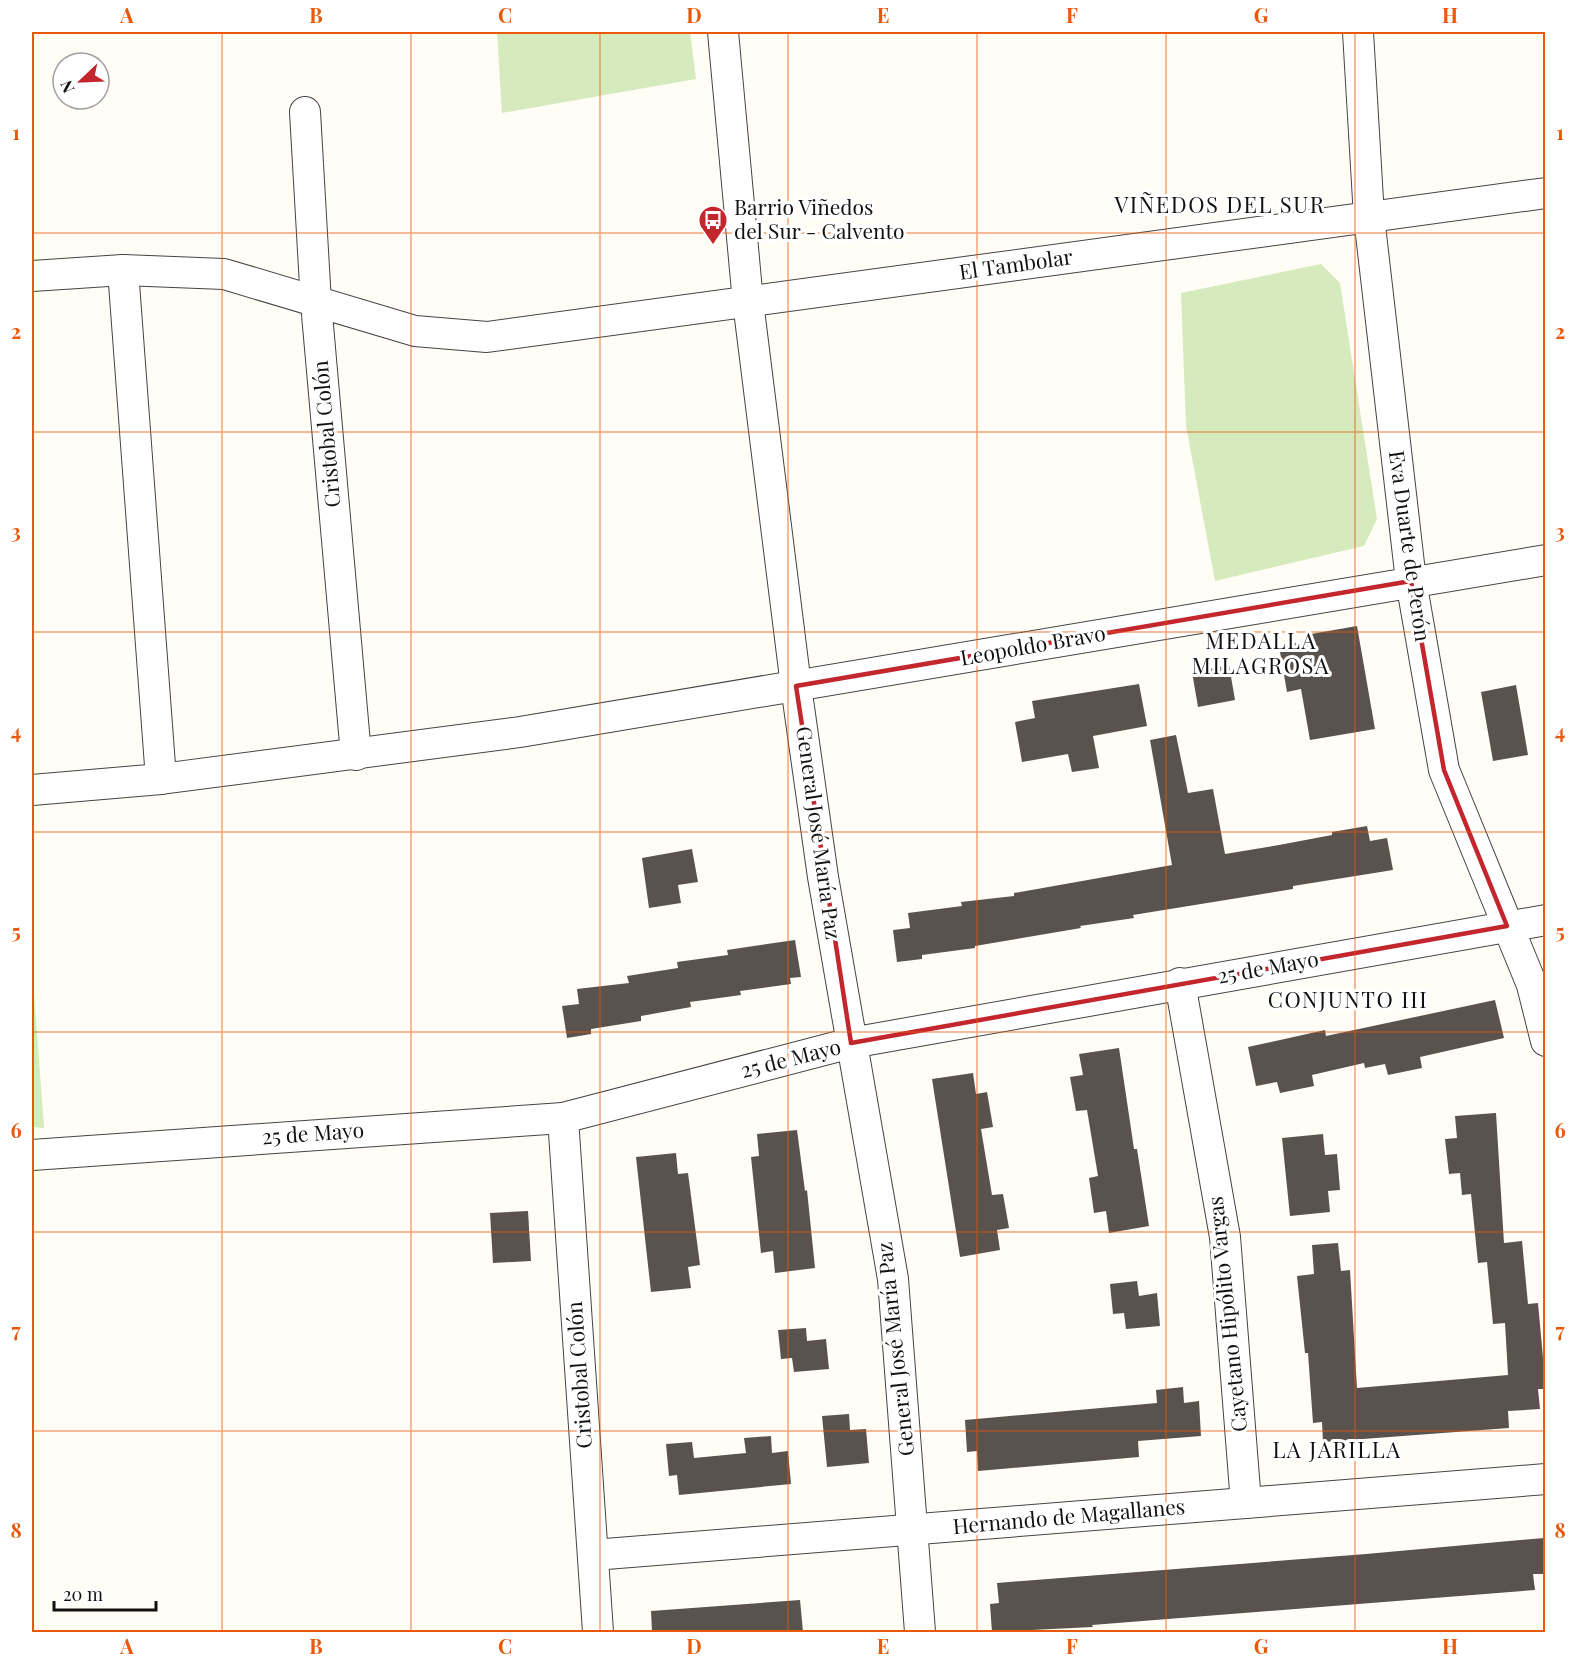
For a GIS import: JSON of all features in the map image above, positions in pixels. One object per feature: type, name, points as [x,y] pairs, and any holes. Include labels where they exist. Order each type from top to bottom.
[{"type":"street","name":"General José María Paz","points":[[723,32],[748,302],[796,686],[823,877],[893,1279],[920,1632]]},
{"type":"street","name":"Eva Duarte de Perón","points":[[1358,32],[1369,217],[1411,581],[1444,770],[1532,985],[1545,1041]]},
{"type":"street","name":"Cristobal Colón","points":[[305,112],[316,303],[356,755]]},
{"type":"street","name":"El Tambolar","points":[[32,276],[123,270],[224,274],[415,331],[487,337],[1545,193]]},
{"type":"street","points":[[123,270],[161,779]]},
{"type":"street","name":"Leopoldo Bravo","points":[[32,789],[161,779],[520,732],[1545,560]]},
{"type":"street","name":"25 de Mayo","points":[[32,1155],[563,1118],[851,1043],[1545,920]]},
{"type":"street","name":"Cayetano Hipólito Vargas","points":[[1180,983],[1225,1237],[1246,1503]]},
{"type":"street","name":"Cristobal Colón","points":[[563,1118],[598,1632]]},
{"type":"street","name":"Hernando de Magallanes","points":[[593,1555],[1545,1479]]},
{"type":"highlighted area","points":[[1411,581],[1444,770],[1507,926],[851,1043],[796,686]]},
{"type":"green space","points":[[497,32],[690,32],[696,79],[502,113]]},
{"type":"green space","points":[[1321,264],[1340,283],[1377,519],[1364,546],[1215,581],[1186,426],[1181,293]]},
{"type":"green space","points":[[32,964],[44,1128],[32,1127]]},
{"type":"building","points":[[1357,626],[1375,729],[1310,740],[1301,689],[1287,692],[1279,646],[1311,640],[1311,634]]},
{"type":"building","points":[[1229,665],[1235,700],[1198,707],[1192,672]]},
{"type":"building","points":[[1139,684],[1147,726],[1093,736],[1099,768],[1072,772],[1068,754],[1022,762],[1015,722],[1035,718],[1032,701]]},
{"type":"building","points":[[1516,685],[1528,755],[1493,761],[1481,692]]},
{"type":"building","points":[[1176,735],[1188,793],[1213,789],[1225,854],[1332,835],[1332,832],[1367,826],[1370,841],[1387,838],[1393,870],[1133,915],[1134,918],[1080,926],[1081,928],[975,946],[975,948],[922,955],[922,959],[897,962],[893,930],[910,928],[908,913],[962,906],[961,902],[1014,896],[1014,893],[1172,865],[1150,740]]},
{"type":"building","points":[[692,849],[698,882],[678,885],[681,903],[649,908],[642,858]]},
{"type":"building","points":[[795,940],[801,977],[790,978],[791,984],[740,991],[741,995],[690,1002],[691,1007],[641,1016],[641,1021],[591,1029],[591,1034],[567,1038],[562,1006],[579,1004],[577,989],[629,983],[627,976],[678,968],[677,962],[728,955],[727,950]]},
{"type":"building","points":[[1495,1000],[1504,1038],[1420,1057],[1422,1068],[1388,1075],[1385,1064],[1365,1068],[1364,1063],[1312,1075],[1314,1086],[1280,1093],[1277,1082],[1256,1086],[1248,1047],[1325,1030],[1326,1036]]},
{"type":"building","points":[[1119,1048],[1134,1149],[1137,1149],[1149,1226],[1109,1233],[1106,1211],[1094,1213],[1089,1178],[1098,1176],[1087,1110],[1076,1111],[1070,1077],[1083,1075],[1079,1054]]},
{"type":"building","points":[[973,1073],[976,1094],[987,1092],[993,1127],[981,1129],[992,1195],[1003,1194],[1009,1228],[997,1230],[1000,1250],[960,1257],[932,1079]]},
{"type":"building","points":[[1496,1113],[1504,1243],[1522,1241],[1528,1304],[1538,1303],[1543,1358],[1545,1358],[1545,1389],[1538,1389],[1540,1409],[1508,1411],[1509,1428],[1323,1442],[1322,1422],[1313,1423],[1308,1353],[1305,1353],[1297,1276],[1314,1274],[1312,1245],[1338,1243],[1341,1271],[1350,1270],[1357,1388],[1508,1375],[1505,1323],[1493,1324],[1487,1262],[1478,1263],[1471,1194],[1462,1195],[1460,1173],[1449,1174],[1445,1139],[1457,1138],[1455,1116]]},
{"type":"building","points":[[797,1130],[805,1191],[807,1190],[815,1268],[775,1273],[773,1251],[761,1253],[751,1157],[759,1156],[757,1134]]},
{"type":"building","points":[[1323,1134],[1325,1155],[1337,1154],[1340,1190],[1328,1191],[1330,1212],[1290,1216],[1282,1138]]},
{"type":"building","points":[[676,1153],[678,1174],[688,1173],[700,1265],[688,1267],[691,1288],[651,1292],[636,1157]]},
{"type":"building","points":[[528,1211],[531,1261],[493,1263],[490,1213]]},
{"type":"building","points":[[1137,1281],[1139,1296],[1157,1293],[1160,1326],[1126,1329],[1124,1313],[1113,1314],[1110,1284]]},
{"type":"building","points":[[806,1328],[807,1341],[826,1339],[829,1369],[794,1372],[792,1358],[781,1359],[778,1330]]},
{"type":"building","points":[[1183,1387],[1184,1403],[1199,1401],[1201,1436],[1138,1441],[1139,1457],[978,1471],[977,1451],[967,1452],[965,1420],[1157,1403],[1156,1390]]},
{"type":"building","points":[[849,1414],[850,1430],[866,1429],[869,1463],[827,1467],[822,1416]]},
{"type":"building","points":[[771,1436],[772,1453],[788,1451],[791,1484],[679,1495],[677,1475],[669,1476],[666,1444],[692,1442],[694,1458],[746,1453],[744,1438]]},
{"type":"building","points":[[1544,1538],[1545,1574],[1533,1574],[1535,1590],[1092,1625],[1093,1627],[992,1632],[990,1604],[999,1603],[997,1583]]},
{"type":"building","points":[[800,1600],[803,1632],[652,1632],[651,1611]]},
{"type":"place","name":"Barrio Viñedos del Sur - Calvento","points":[[713,246]]},
{"type":"district","name":"VIÑEDOS DEL SUR","points":[[1220,205]]},
{"type":"district","name":"MEDALLA MILAGROSA","points":[[1261,654]]},
{"type":"district","name":"CONJUNTO III","points":[[1348,1000]]},
{"type":"district","name":"LA JARILLA","points":[[1337,1450]]}]
